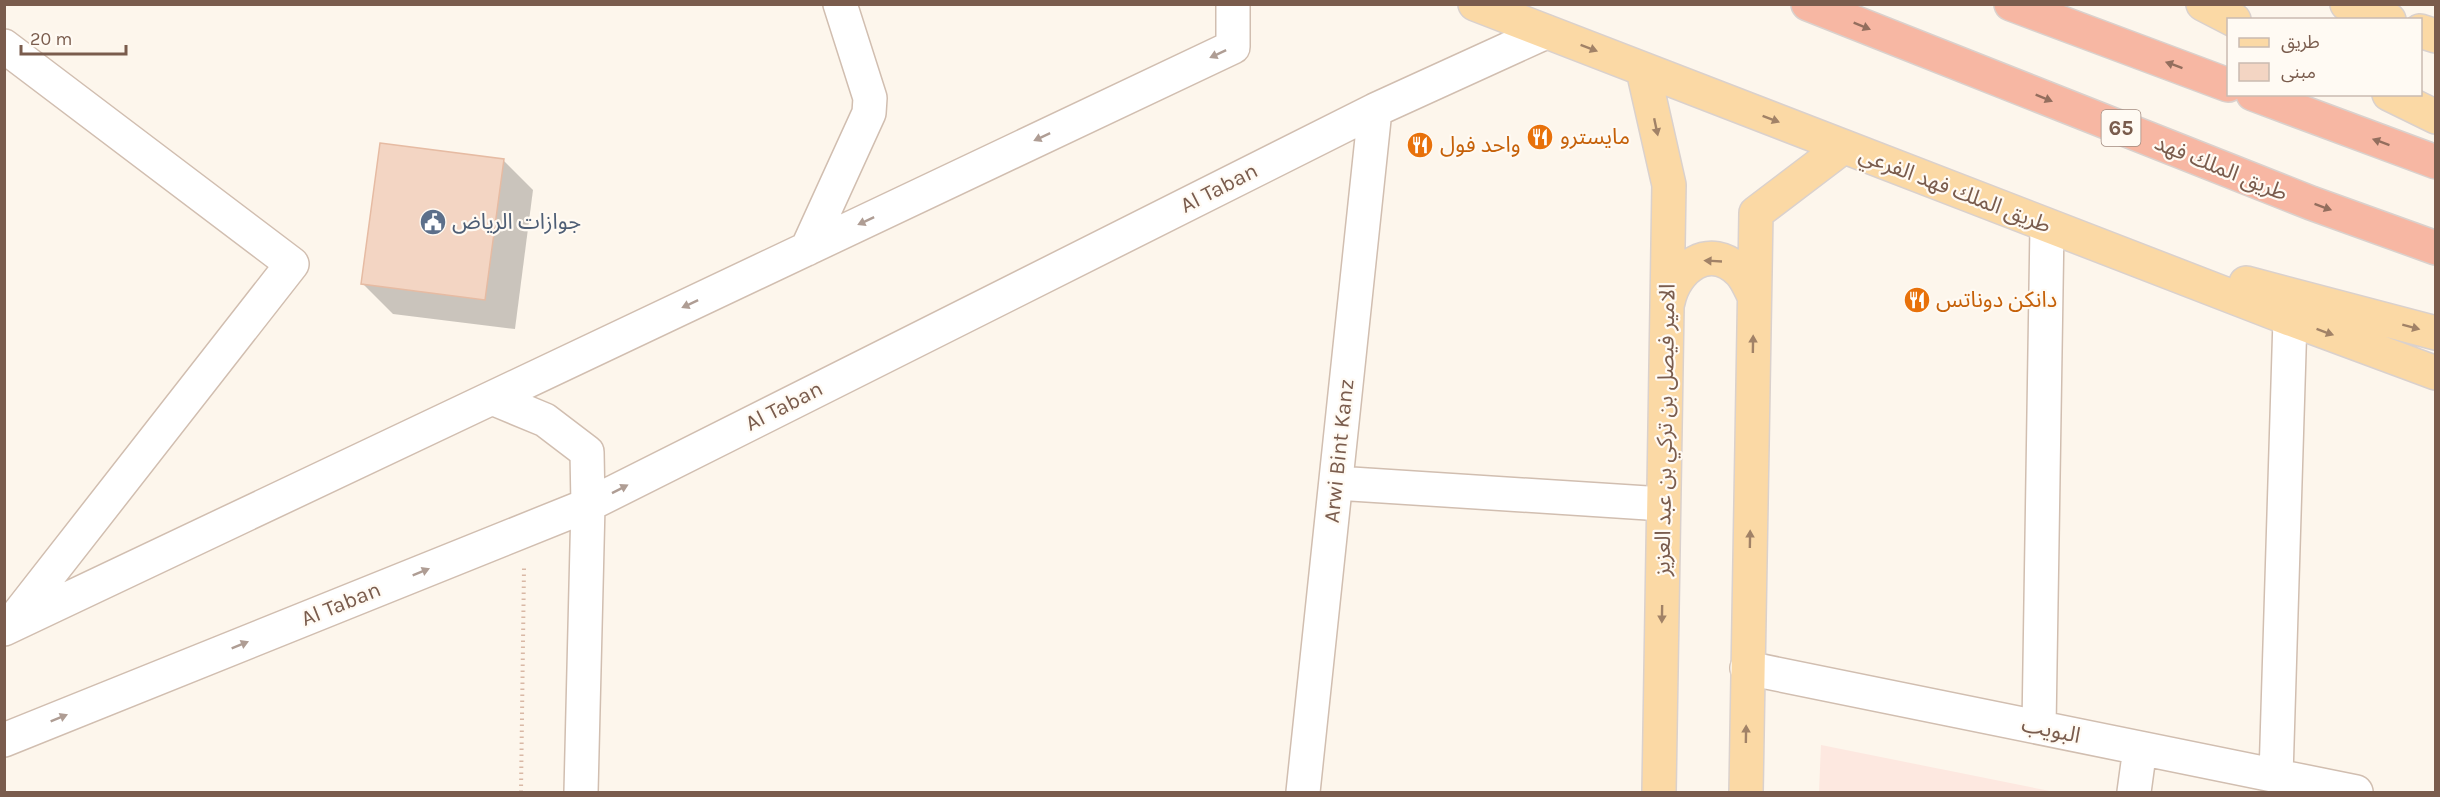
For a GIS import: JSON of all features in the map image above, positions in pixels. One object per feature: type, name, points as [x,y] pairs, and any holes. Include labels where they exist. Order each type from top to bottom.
[{"type":"highway","name":"طريق الملك فهد","points":[[1808,4],[2311,203],[2436,248]]},
{"type":"highway","points":[[2011,4],[2227,84]]},
{"type":"highway","points":[[2258,96],[2436,162]]},
{"type":"main road","name":"طريق الملك فهد الفرعي","points":[[1476,4],[2290,319],[2436,373]]},
{"type":"main road","points":[[2203,4],[2230,18]]},
{"type":"main road","points":[[2353,5],[2384,18]]},
{"type":"main road","name":"الامير فيصل بن تركي بن عبد العزيز","points":[[1643,70],[1669,185],[1659,792]]},
{"type":"main road","points":[[2394,96],[2436,117]]},
{"type":"main road","points":[[1746,792],[1756,213],[1843,147]]},
{"type":"main road","points":[[2059,230],[2436,333]]},
{"type":"main road","points":[[1667,305],[1673,283],[1679,274],[1698,261],[1709,259],[1720,260],[1740,272],[1754,296]]},
{"type":"street","points":[[807,249],[869,113],[870,98],[840,4]]},
{"type":"street","points":[[6,628],[1233,47],[1233,4]]},
{"type":"street","name":"Al Taban","points":[[4,740],[588,505],[1375,110],[1546,32]]},
{"type":"street","points":[[4,46],[292,264],[6,628]]},
{"type":"street","name":"Arwi Bint Kanz","points":[[1304,792],[1375,110]]},
{"type":"street","points":[[2039,727],[2059,230]]},
{"type":"street","points":[[2276,776],[2290,319]]},
{"type":"street","points":[[492,398],[545,420],[587,452],[588,505],[581,792]]},
{"type":"street","points":[[1336,483],[1664,504]]},
{"type":"street","name":"البويب","points":[[1747,668],[2356,792]]},
{"type":"street","points":[[2134,792],[2140,748]]},
{"type":"path","points":[[521,792],[524,566]]},
{"type":"shaded area","points":[[1821,745],[2055,792],[1819,792]]},
{"type":"building","name":"جوازات الرياض","points":[[380,143],[504,159],[485,300],[361,284]]},
{"type":"place","name":"مايسترو","points":[[1540,137]]},
{"type":"place","name":"واحد فول","points":[[1420,145]]},
{"type":"place","name":"جوازات الرياض","points":[[433,222]]},
{"type":"place","name":"دانكن دوناتس","points":[[1917,300]]}]
